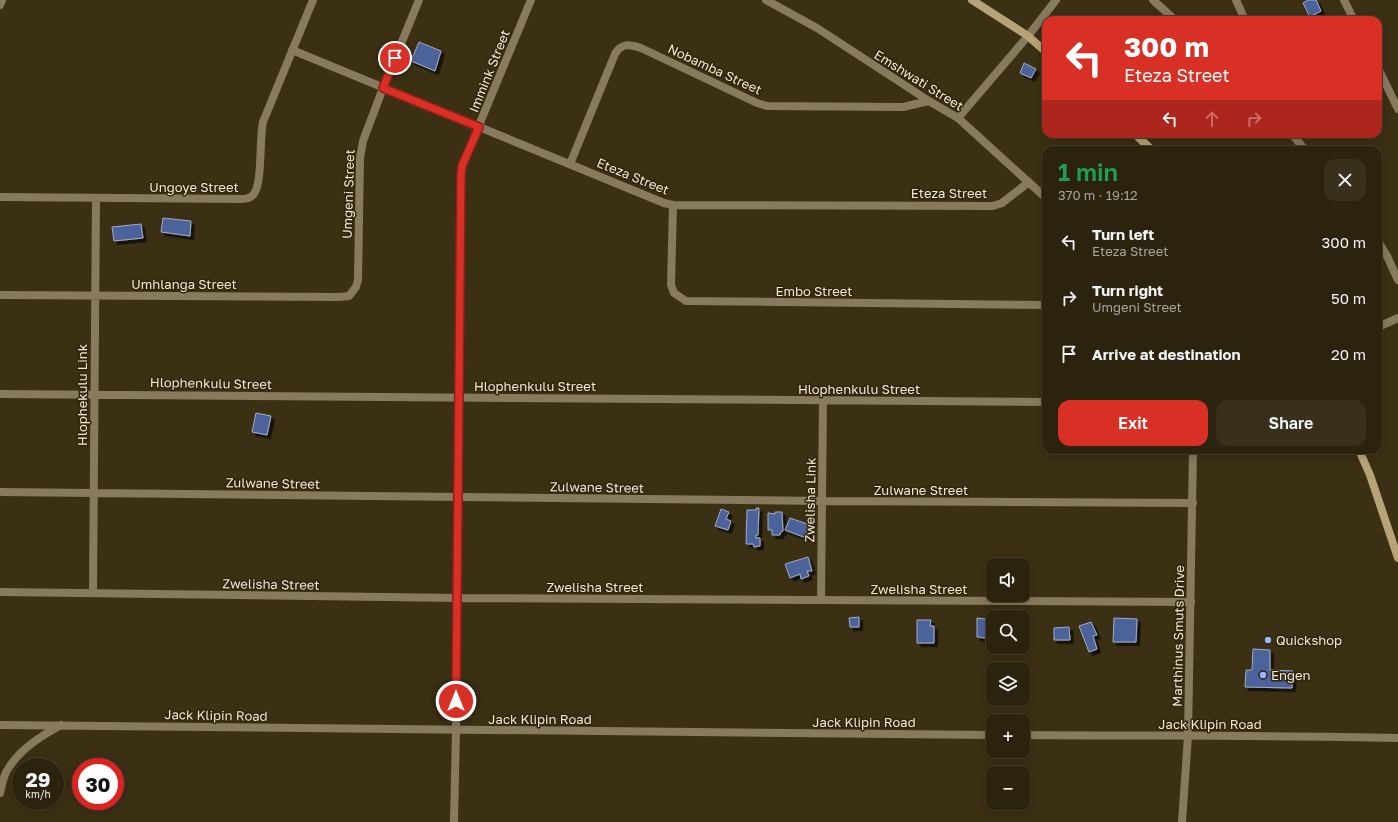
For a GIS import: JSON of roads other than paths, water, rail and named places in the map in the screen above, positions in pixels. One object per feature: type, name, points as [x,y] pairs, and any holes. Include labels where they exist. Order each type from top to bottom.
[{"type":"main road","points":[[972,0],[1028,36],[1042,48]]},
{"type":"main road","points":[[1139,138],[1148,146]]},
{"type":"main road","points":[[1361,454],[1370,475],[1398,558]]},
{"type":"street","name":"Ungoye Street","points":[[0,197],[242,199],[250,197],[256,190],[258,182],[263,122],[313,0]]},
{"type":"street","name":"Umgeni Street","points":[[358,280],[360,153],[383,88],[419,0]]},
{"type":"street","name":"Immink Street","points":[[454,822],[461,175],[462,166],[531,0]]},
{"type":"street","name":"Emshwati Street","points":[[766,0],[817,28],[929,101],[958,118],[1042,194]]},
{"type":"street","points":[[1044,16],[1056,0]]},
{"type":"street","points":[[1153,0],[1171,16]]},
{"type":"street","points":[[1236,0],[1243,16]]},
{"type":"street","points":[[1344,0],[1352,16]]},
{"type":"street","points":[[958,118],[1042,18]]},
{"type":"street","name":"Nobamba Street","points":[[570,164],[615,54],[621,46],[626,45],[633,45],[641,48],[757,103],[767,106],[903,107],[929,101]]},
{"type":"street","name":"Eteza Street","points":[[292,50],[661,202],[673,204],[992,206],[1002,203],[1029,182]]},
{"type":"street","points":[[1382,76],[1398,109]]},
{"type":"street","points":[[1295,138],[1302,146]]},
{"type":"street","name":"Hlophekulu Link","points":[[93,593],[96,198]]},
{"type":"street","name":"Embo Street","points":[[673,204],[671,285],[674,293],[686,301],[1042,305]]},
{"type":"street","points":[[1382,248],[1398,280]]},
{"type":"street","name":"Umhlanga Street","points":[[0,295],[339,297],[349,296],[353,292],[358,280]]},
{"type":"street","points":[[1382,325],[1398,318]]},
{"type":"street","name":"Hlophenkulu Street","points":[[0,394],[1042,402]]},
{"type":"street","name":"Zwelisha Link","points":[[821,600],[823,400]]},
{"type":"street","name":"Marthinus Smuts Drive","points":[[1182,822],[1188,736],[1193,454]]},
{"type":"street","name":"Zulwane Street","points":[[0,492],[823,501],[1193,503]]},
{"type":"street","name":"Zwelisha Street","points":[[0,592],[457,598],[1191,602]]},
{"type":"street","name":"Jack Klipin Road","points":[[0,725],[986,735]]},
{"type":"street","points":[[0,793],[7,770],[16,759],[39,737],[62,725]]},
{"type":"street","name":"Jack Klipin Road","points":[[1030,735],[1282,735],[1398,738]]},
{"type":"place","name":"Quickshop","points":[[1268,640]]},
{"type":"place","name":"Engen","points":[[1263,675]]}]
